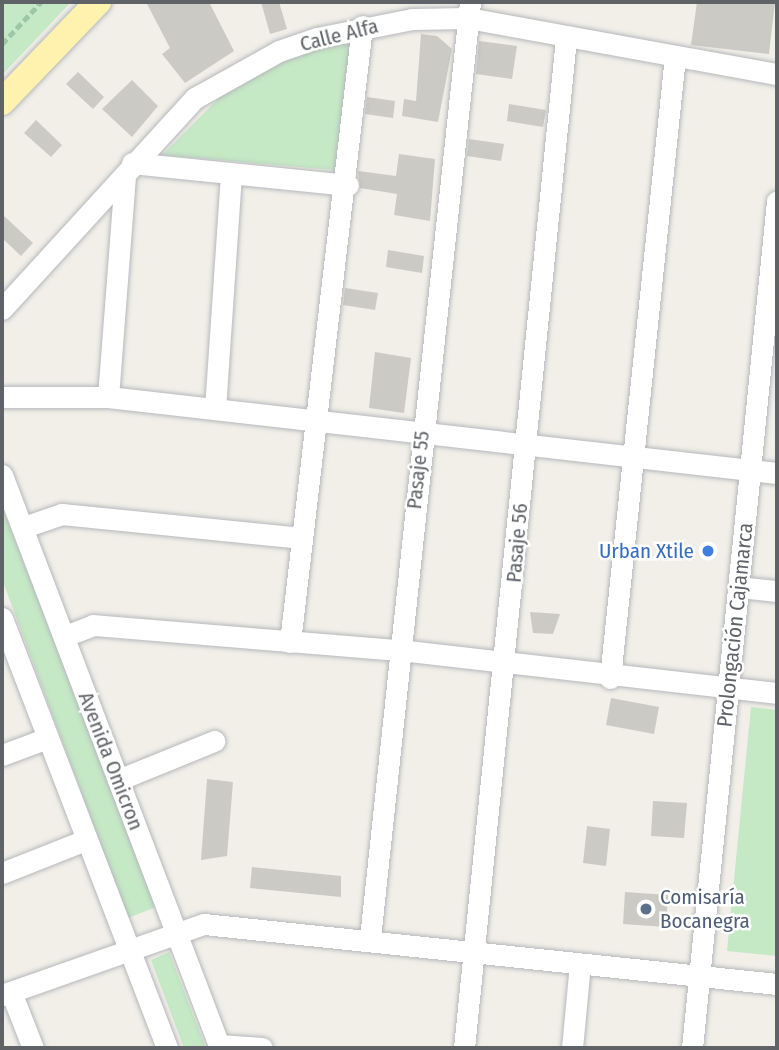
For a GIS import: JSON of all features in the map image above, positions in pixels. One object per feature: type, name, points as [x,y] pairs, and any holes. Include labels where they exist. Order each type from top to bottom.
[{"type":"main road","points":[[2,102],[98,2]]},
{"type":"street","name":"Calle Alfa","points":[[2,309],[170,120],[220,81],[279,51],[362,26],[469,10],[566,38],[777,74]]},
{"type":"street","name":"Pasaje 55","points":[[370,938],[469,10]]},
{"type":"street","points":[[290,642],[315,422],[348,186],[362,26]]},
{"type":"street","name":"Pasaje 56","points":[[464,1048],[506,666],[566,38]]},
{"type":"street","points":[[610,678],[675,56]]},
{"type":"street","points":[[108,397],[128,170],[231,175],[348,186]]},
{"type":"street","points":[[215,409],[231,175]]},
{"type":"street","name":"Prolongación Cajamarca","points":[[692,1048],[777,203]]},
{"type":"street","points":[[2,397],[108,397],[777,472]]},
{"type":"street","name":"Avenida Omicron","points":[[2,475],[24,527],[219,1047]]},
{"type":"street","points":[[24,527],[62,514],[302,538]]},
{"type":"street","points":[[738,587],[777,591]]},
{"type":"street","points":[[2,618],[83,841],[167,1048]]},
{"type":"street","points":[[65,636],[93,625],[400,650],[610,678],[777,693]]},
{"type":"street","points":[[2,755],[45,739]]},
{"type":"street","points":[[118,780],[214,741]]},
{"type":"street","points":[[2,873],[83,841]]},
{"type":"street","points":[[33,1048],[6,994],[175,932],[204,924],[370,938],[580,964],[777,984]]},
{"type":"street","points":[[572,1048],[580,964]]},
{"type":"street","points":[[219,1047],[262,1048]]},
{"type":"path","points":[[2,44],[41,2]]},
{"type":"green space","points":[[2,2],[71,2],[2,75]]},
{"type":"green space","points":[[351,35],[345,171],[162,155],[228,89],[282,59]]},
{"type":"green space","points":[[2,506],[156,907],[128,918],[2,579]]},
{"type":"green space","points":[[751,707],[777,710],[777,956],[727,951]]},
{"type":"green space","points":[[169,952],[206,1048],[184,1048],[151,960]]},
{"type":"building","points":[[146,2],[209,2],[234,51],[185,83],[162,54],[170,48]]},
{"type":"building","points":[[261,2],[279,2],[287,29],[270,34]]},
{"type":"building","points":[[697,2],[775,2],[769,54],[691,45]]},
{"type":"building","points":[[421,34],[437,36],[452,49],[438,122],[402,116],[404,99],[416,101]]},
{"type":"building","points":[[479,41],[517,46],[512,79],[476,74]]},
{"type":"building","points":[[78,72],[104,97],[93,109],[66,84]]},
{"type":"building","points":[[132,80],[158,106],[132,137],[102,109]]},
{"type":"building","points":[[367,97],[395,101],[393,118],[365,114]]},
{"type":"building","points":[[509,104],[546,110],[543,127],[507,121]]},
{"type":"building","points":[[36,120],[62,145],[51,157],[24,133]]},
{"type":"building","points":[[469,139],[504,144],[501,161],[467,156]]},
{"type":"building","points":[[399,154],[435,159],[430,221],[394,215],[397,194],[360,188],[358,171],[396,176]]},
{"type":"building","points":[[2,214],[33,243],[21,256],[2,238]]},
{"type":"building","points":[[388,250],[424,256],[422,273],[386,267]]},
{"type":"building","points":[[345,288],[378,293],[375,310],[343,305]]},
{"type":"building","points":[[375,352],[411,358],[404,413],[369,408]]},
{"type":"building","points":[[530,612],[560,614],[553,634],[533,633]]},
{"type":"building","points":[[611,698],[659,707],[654,734],[606,725]]},
{"type":"building","points":[[207,779],[233,782],[227,856],[201,860]]},
{"type":"building","points":[[653,801],[687,803],[684,838],[651,836]]},
{"type":"building","points":[[587,826],[610,829],[606,866],[583,863]]},
{"type":"building","points":[[252,867],[341,876],[341,897],[250,888]]},
{"type":"building","name":"Comisaría Bocanegra","points":[[625,892],[668,895],[666,927],[623,924]]},
{"type":"place","name":"Urban Xtile","points":[[708,551]]},
{"type":"place","name":"Comisaría Bocanegra","points":[[646,909]]}]
